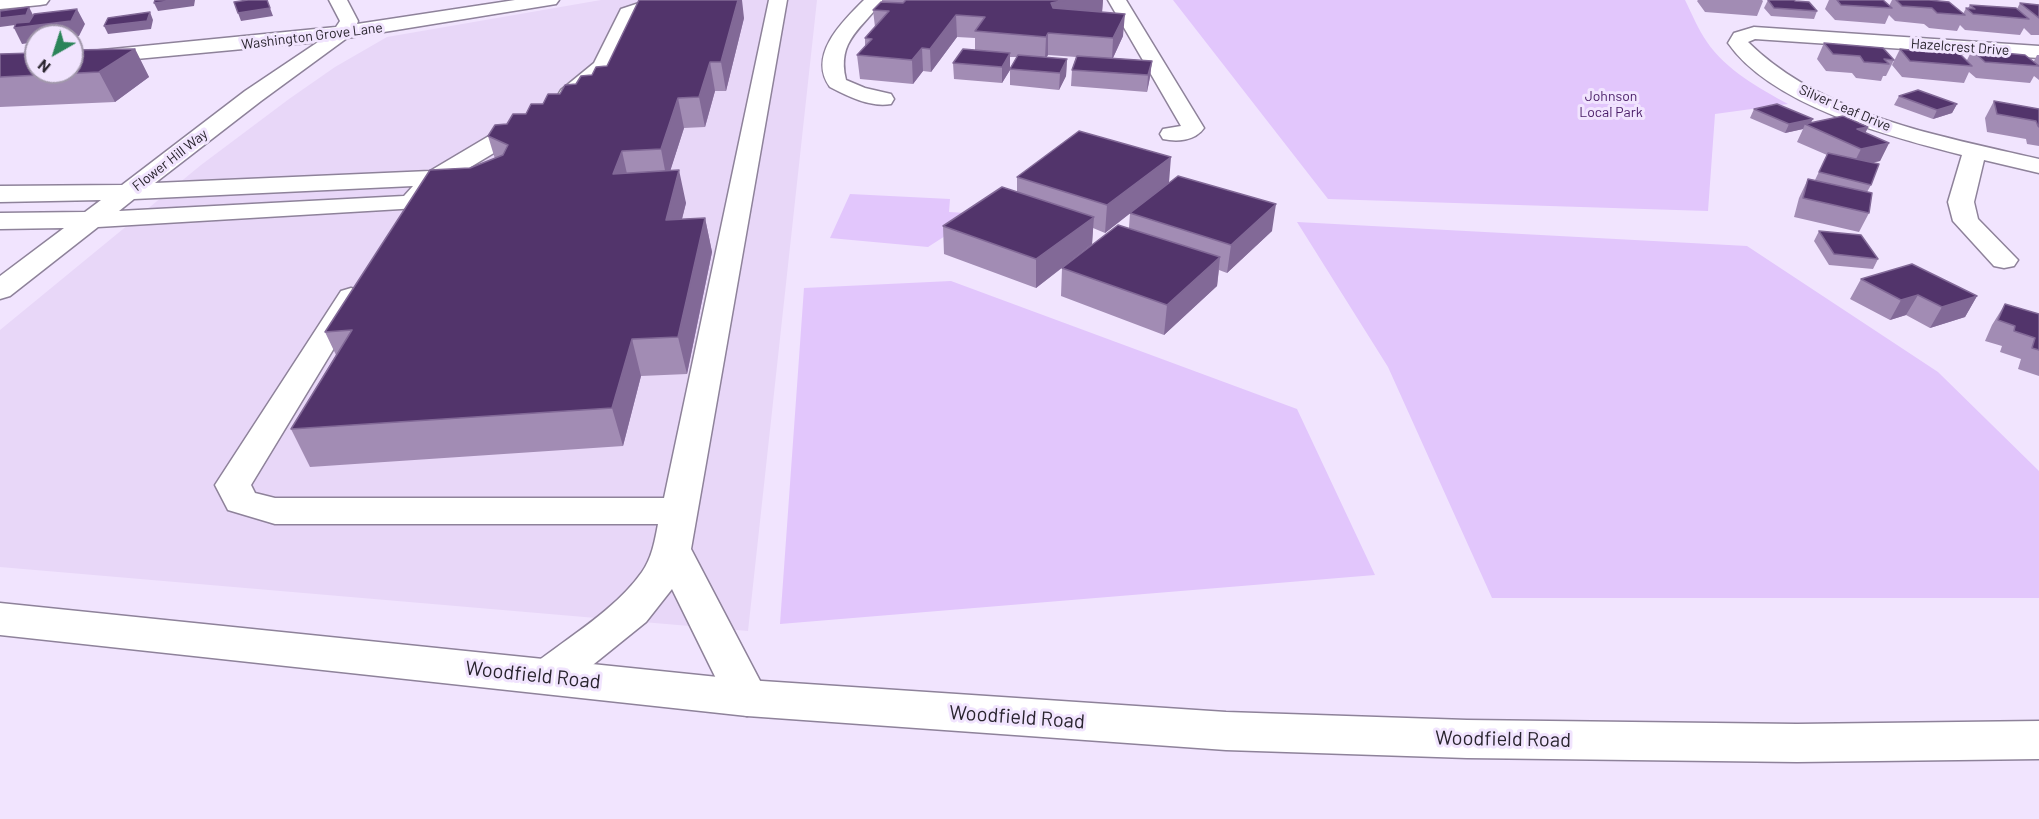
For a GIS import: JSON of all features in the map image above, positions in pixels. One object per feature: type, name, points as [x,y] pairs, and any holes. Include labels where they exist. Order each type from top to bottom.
[{"type":"street","points":[[0,4],[40,0]]},
{"type":"street","points":[[338,0],[349,21],[343,33]]},
{"type":"street","name":"Washington Grove Lane","points":[[84,58],[218,47],[343,33],[550,0]]},
{"type":"street","points":[[390,235],[409,203],[435,178],[556,107],[603,66],[627,13],[654,4],[730,0]]},
{"type":"street","points":[[548,677],[632,611],[659,578],[675,530],[778,0]]},
{"type":"street","points":[[874,0],[841,35],[831,67],[837,83],[858,93],[883,99]]},
{"type":"street","points":[[1117,0],[1193,128],[1185,134],[1171,134]]},
{"type":"street","name":"Flower Hill Way","points":[[0,290],[253,96],[343,33]]},
{"type":"street","name":"Silver Leaf Drive","points":[[1881,41],[1754,33],[1741,37],[1738,43],[1770,74],[1824,102],[1902,132],[2039,166]]},
{"type":"street","name":"Hazelcrest Drive","points":[[1881,41],[2039,52]]},
{"type":"street","points":[[1975,151],[1961,202],[1966,221],[2004,260]]},
{"type":"street","points":[[0,194],[128,192],[435,178]]},
{"type":"street","points":[[0,221],[92,220],[409,203]]},
{"type":"street","points":[[364,275],[233,485],[241,501],[275,511],[675,530]]},
{"type":"street","points":[[675,530],[747,698]]},
{"type":"street","name":"Woodfield Road","points":[[0,619],[747,698],[1226,731],[1456,739],[1797,743],[2039,740]]},
{"type":"shaded area","points":[[601,0],[817,0],[748,631],[0,567],[0,330],[201,165],[335,67],[387,37]]},
{"type":"green space","name":"Johnson Local Park","points":[[1173,0],[1685,0],[1698,27],[1715,52],[1733,70],[1788,104],[1715,114],[1708,211],[1328,199]]},
{"type":"green space","points":[[850,194],[950,199],[949,212],[966,213],[956,229],[928,247],[830,238]]},
{"type":"green space","points":[[1297,222],[1747,246],[1938,372],[2039,471],[2039,598],[1492,598],[1388,367]]},
{"type":"green space","points":[[951,281],[1297,409],[1375,575],[780,624],[804,288]]},
{"type":"building","points":[[155,0],[178,0],[154,3]]},
{"type":"building","points":[[267,0],[270,8],[238,13],[234,2]]},
{"type":"building","points":[[639,0],[738,0],[721,62],[710,62],[699,97],[678,98],[661,149],[622,151],[613,174],[679,170],[666,220],[705,218],[678,337],[632,339],[612,408],[291,429],[352,330],[325,332],[430,170],[470,168],[503,155],[508,145],[488,136],[495,125],[507,124],[513,114],[526,114],[531,104],[543,104],[548,94],[560,94],[565,85],[576,84],[581,76],[592,75],[596,67],[607,66]]},
{"type":"building","points":[[906,0],[1066,0],[1051,3],[1053,8],[1125,14],[1113,38],[1048,33],[1046,37],[975,31],[985,17],[956,15],[930,49],[922,48],[912,60],[857,55],[872,39],[865,38],[889,11],[873,10],[881,2],[903,3]]},
{"type":"building","points":[[1768,0],[1809,2],[1817,11],[1774,8]]},
{"type":"building","points":[[1837,0],[1883,0],[1892,8],[1841,5]]},
{"type":"building","points":[[1896,0],[1949,2],[1965,15],[1937,13],[1932,8],[1902,6]]},
{"type":"building","points":[[2020,3],[2039,5],[2039,18]]},
{"type":"building","points":[[1970,5],[2016,8],[2029,19],[1973,14],[1966,8],[1975,9]]},
{"type":"building","points":[[29,7],[26,15],[0,18],[0,11]]},
{"type":"building","points":[[77,9],[71,21],[24,24],[24,27],[14,28],[16,23],[29,22],[34,14]]},
{"type":"building","points":[[150,12],[147,21],[104,26],[108,18]]},
{"type":"building","points":[[1824,43],[1883,48],[1894,60],[1884,59],[1889,64],[1864,62],[1860,56],[1833,54]]},
{"type":"building","points":[[1924,46],[1955,49],[1972,66],[1910,61],[1900,49],[1929,52]]},
{"type":"building","points":[[135,49],[99,72],[84,73],[84,50]]},
{"type":"building","points":[[963,49],[1010,53],[1002,67],[953,63]]},
{"type":"building","points":[[1972,50],[2025,55],[2039,66],[1985,62]]},
{"type":"building","points":[[24,53],[24,76],[0,77],[0,54]]},
{"type":"building","points":[[1018,55],[1067,59],[1060,73],[1010,69]]},
{"type":"building","points":[[1077,56],[1152,61],[1148,75],[1072,70]]},
{"type":"building","points":[[1918,90],[1957,104],[1937,110],[1899,96]]},
{"type":"building","points":[[1994,101],[2039,109],[2039,127],[2036,121],[1997,114]]},
{"type":"building","points":[[1777,104],[1813,119],[1789,124],[1754,109]]},
{"type":"building","points":[[1843,116],[1868,127],[1857,129],[1889,143],[1861,149],[1805,124]]},
{"type":"building","points":[[1079,131],[1171,157],[1107,205],[1017,177]]},
{"type":"building","points":[[1828,153],[1879,164],[1871,185],[1819,172]]},
{"type":"building","points":[[1178,176],[1276,204],[1231,245],[1130,213]]},
{"type":"building","points":[[1808,179],[1872,193],[1869,213],[1803,198]]},
{"type":"building","points":[[1002,187],[1094,217],[1036,259],[943,226]]},
{"type":"building","points":[[1118,225],[1220,257],[1167,305],[1062,268]]},
{"type":"building","points":[[1819,231],[1861,235],[1878,259],[1834,254]]},
{"type":"building","points":[[1912,264],[1977,296],[1942,307],[1918,295],[1901,300],[1861,279]]},
{"type":"building","points":[[2005,304],[2039,314],[2039,350],[2032,348],[2035,338],[2014,331],[2015,326],[1998,320]]}]
